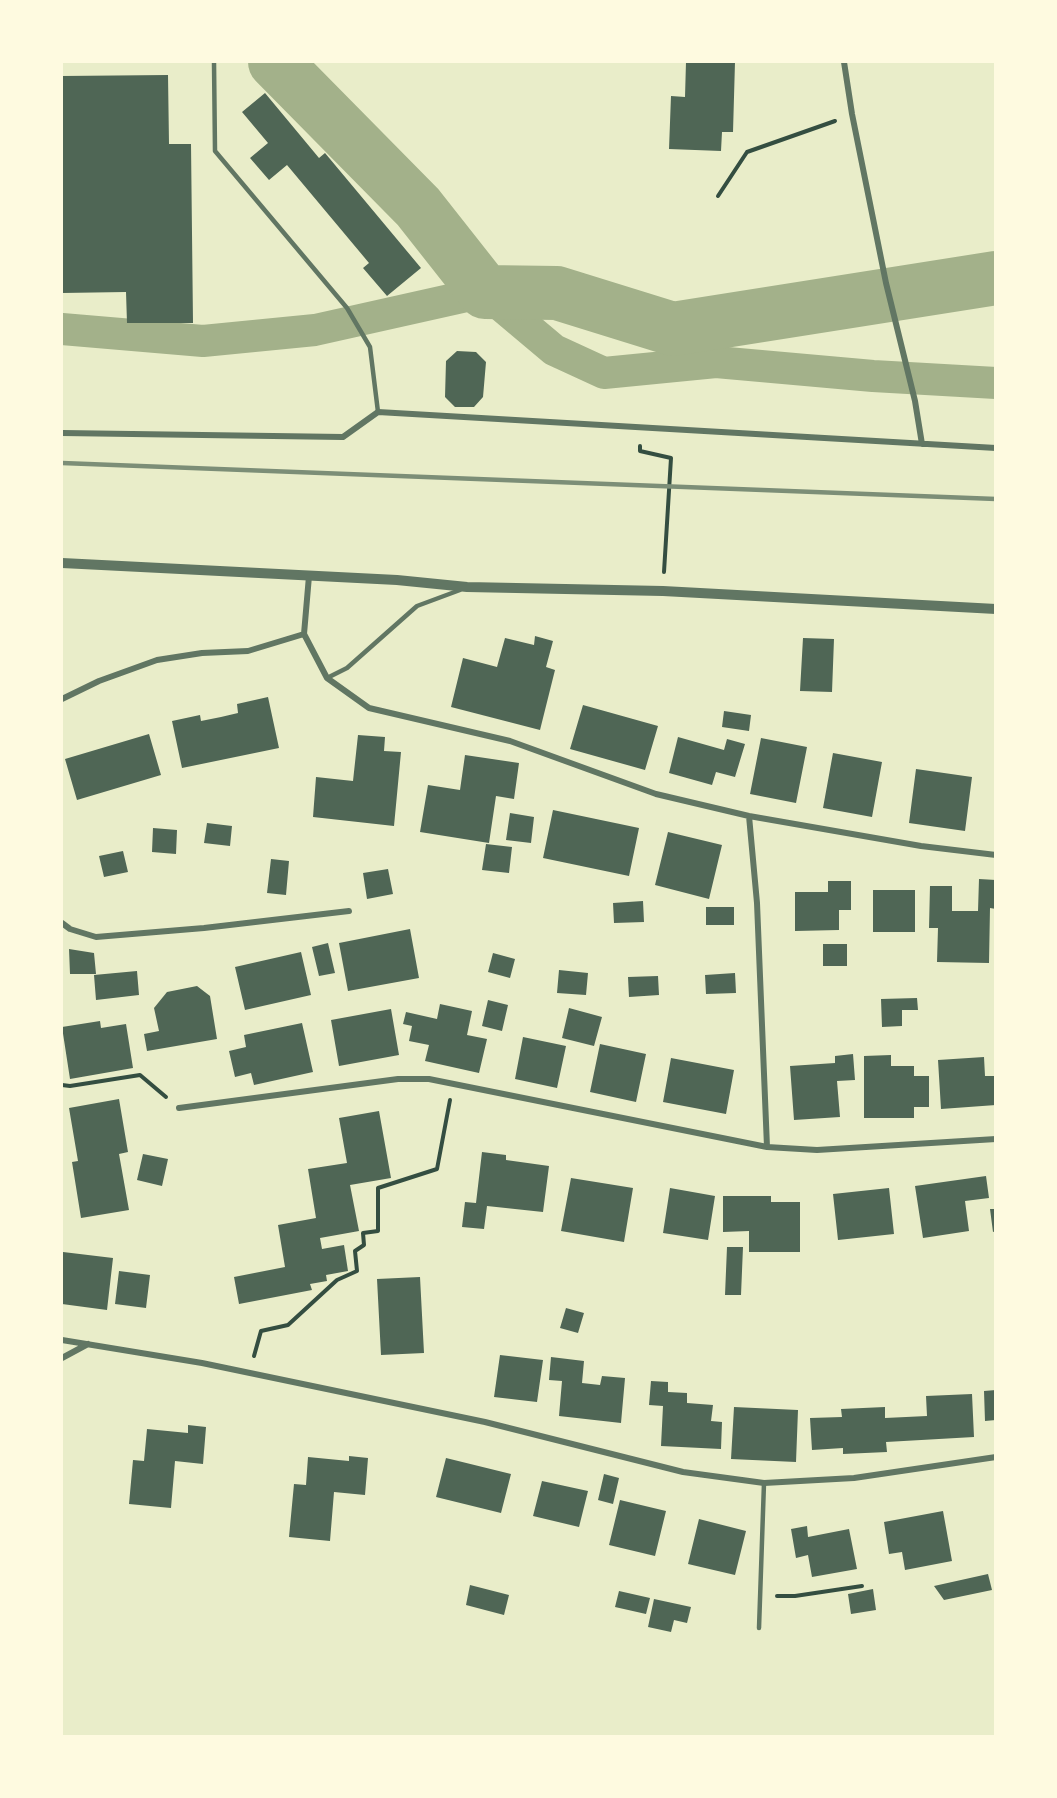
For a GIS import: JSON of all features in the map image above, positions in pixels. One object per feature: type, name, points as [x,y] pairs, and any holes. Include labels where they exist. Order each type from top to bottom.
[{"type":"street","points":[[844,62],[852,114],[886,283],[915,401],[922,444]]},
{"type":"street","points":[[62,433],[343,437],[378,412],[996,448]]},
{"type":"street","points":[[62,563],[397,580],[467,587],[663,591],[996,609]]},
{"type":"street","points":[[309,576],[303,634],[327,678],[369,708],[510,741],[656,794],[748,816],[921,846],[996,855]]},
{"type":"street","points":[[62,699],[99,681],[157,660],[202,653],[248,651],[303,634]]},
{"type":"street","points":[[748,816],[758,903],[767,1147]]},
{"type":"street","points":[[62,923],[70,929],[96,937],[204,928],[349,911]]},
{"type":"street","points":[[179,1108],[398,1078],[429,1079],[767,1147],[817,1150],[996,1139]]},
{"type":"street","points":[[62,1340],[249,1373],[485,1422],[683,1472],[764,1483],[854,1478],[996,1457]]},
{"type":"street","points":[[62,1358],[88,1344]]},
{"type":"lane","points":[[214,62],[215,151],[347,308],[370,348],[378,412]]},
{"type":"lane","points":[[327,678],[347,668],[417,606],[467,587]]},
{"type":"lane","points":[[759,1628],[764,1483]]},
{"type":"path","points":[[718,195],[747,152],[852,114]]},
{"type":"path","points":[[640,451],[671,458],[663,591]]},
{"type":"path","points":[[62,1085],[70,1086],[140,1075],[179,1108]]},
{"type":"path","points":[[249,1373],[261,1331],[288,1325],[337,1280],[357,1271],[355,1251],[364,1245],[363,1233],[378,1231],[378,1188],[437,1169],[453,1084]]},
{"type":"path","points":[[760,1596],[795,1596],[862,1586]]},
{"type":"building","points":[[686,62],[735,62],[733,132],[722,132],[721,151],[669,149],[671,96],[685,97]]},
{"type":"building","points":[[168,75],[169,144],[191,144],[193,323],[127,323],[126,292],[62,293],[62,76]]},
{"type":"building","points":[[265,93],[319,158],[325,153],[421,268],[387,296],[363,268],[369,263],[287,165],[269,180],[250,158],[268,143],[242,112]]},
{"type":"building","points":[[457,351],[476,352],[486,362],[483,397],[474,407],[455,407],[445,397],[446,361]]},
{"type":"building","points":[[535,636],[553,641],[546,667],[555,670],[540,730],[451,707],[463,658],[497,667],[505,638],[534,645]]},
{"type":"building","points":[[803,638],[834,639],[832,692],[800,691]]},
{"type":"building","points":[[268,697],[279,748],[182,768],[172,721],[200,715],[201,721],[238,713],[237,704]]},
{"type":"building","points":[[583,705],[658,726],[645,770],[570,749]]},
{"type":"building","points":[[724,711],[751,715],[749,731],[722,727]]},
{"type":"building","points":[[149,734],[161,775],[77,800],[65,759]]},
{"type":"building","points":[[358,735],[385,737],[384,751],[401,752],[394,826],[313,817],[316,777],[353,781]]},
{"type":"building","points":[[678,737],[724,750],[727,739],[745,744],[735,777],[716,772],[712,785],[669,773]]},
{"type":"building","points":[[761,738],[807,747],[796,803],[750,794]]},
{"type":"building","points":[[833,753],[882,762],[872,817],[823,808]]},
{"type":"building","points":[[465,755],[519,763],[514,799],[496,796],[489,843],[420,832],[428,785],[460,790]]},
{"type":"building","points":[[916,769],[972,777],[965,831],[909,823]]},
{"type":"building","points":[[553,810],[639,828],[629,876],[543,858]]},
{"type":"building","points":[[510,813],[534,817],[531,843],[506,840]]},
{"type":"building","points":[[207,823],[232,826],[230,846],[204,843]]},
{"type":"building","points":[[153,828],[177,830],[176,854],[152,852]]},
{"type":"building","points":[[668,832],[722,845],[709,899],[655,885]]},
{"type":"building","points":[[486,844],[512,847],[509,873],[482,870]]},
{"type":"building","points":[[123,851],[128,872],[104,877],[99,856]]},
{"type":"building","points":[[271,859],[289,861],[286,895],[267,893]]},
{"type":"building","points":[[388,869],[393,894],[367,899],[363,873]]},
{"type":"building","points":[[979,879],[996,880],[996,909],[990,908],[989,963],[937,962],[938,928],[929,928],[930,886],[952,886],[952,911],[978,911]]},
{"type":"building","points":[[828,881],[851,881],[851,910],[839,910],[839,930],[795,931],[795,892],[828,892]]},
{"type":"building","points":[[873,890],[915,890],[915,932],[873,932]]},
{"type":"building","points":[[643,901],[644,922],[614,923],[613,903]]},
{"type":"building","points":[[706,907],[734,907],[734,925],[706,925]]},
{"type":"building","points":[[410,929],[419,978],[348,991],[339,943]]},
{"type":"building","points":[[328,943],[335,973],[319,976],[312,947]]},
{"type":"building","points":[[823,944],[847,944],[847,966],[823,966]]},
{"type":"building","points":[[69,949],[94,953],[96,974],[70,974]]},
{"type":"building","points":[[301,952],[311,995],[245,1010],[235,967]]},
{"type":"building","points":[[493,953],[515,959],[510,978],[488,972]]},
{"type":"building","points":[[559,970],[588,973],[586,995],[557,993]]},
{"type":"building","points":[[137,971],[139,995],[96,1000],[94,975]]},
{"type":"building","points":[[735,973],[736,993],[706,994],[705,975]]},
{"type":"building","points":[[658,976],[659,995],[629,997],[628,977]]},
{"type":"building","points":[[197,986],[210,996],[217,1039],[147,1051],[144,1034],[159,1031],[154,1008],[167,992]]},
{"type":"building","points":[[917,998],[918,1010],[902,1010],[902,1026],[882,1027],[881,999]]},
{"type":"building","points":[[488,1000],[508,1005],[502,1031],[482,1026]]},
{"type":"building","points":[[440,1004],[472,1011],[467,1035],[487,1039],[479,1073],[425,1061],[429,1045],[409,1041],[412,1026],[403,1024],[406,1012],[437,1019]]},
{"type":"building","points":[[569,1008],[602,1017],[594,1046],[562,1038]]},
{"type":"building","points":[[391,1009],[399,1055],[339,1066],[331,1020]]},
{"type":"building","points":[[100,1021],[101,1028],[126,1024],[133,1068],[70,1079],[62,1027]]},
{"type":"building","points":[[302,1023],[313,1072],[254,1085],[251,1073],[235,1077],[229,1051],[246,1047],[244,1035]]},
{"type":"building","points":[[523,1037],[566,1046],[557,1088],[515,1079]]},
{"type":"building","points":[[600,1044],[646,1054],[636,1102],[590,1092]]},
{"type":"building","points":[[853,1054],[855,1080],[837,1081],[840,1117],[794,1120],[790,1066],[835,1063],[835,1056]]},
{"type":"building","points":[[891,1055],[891,1066],[914,1066],[914,1076],[929,1076],[929,1107],[914,1107],[914,1118],[864,1118],[864,1056]]},
{"type":"building","points":[[984,1057],[985,1076],[996,1076],[996,1105],[941,1109],[938,1060]]},
{"type":"building","points":[[671,1058],[734,1070],[726,1114],[663,1102]]},
{"type":"building","points":[[119,1099],[128,1152],[119,1154],[129,1210],[81,1218],[72,1162],[78,1161],[69,1108]]},
{"type":"building","points":[[379,1111],[391,1178],[350,1185],[359,1231],[320,1238],[322,1249],[344,1245],[348,1271],[326,1275],[327,1281],[310,1284],[312,1290],[239,1304],[234,1277],[285,1267],[278,1225],[316,1218],[308,1169],[347,1163],[339,1118]]},
{"type":"building","points":[[482,1152],[506,1155],[506,1160],[549,1166],[543,1212],[487,1206],[484,1229],[462,1227],[465,1202],[476,1203]]},
{"type":"building","points":[[143,1154],[168,1159],[162,1186],[137,1180]]},
{"type":"building","points":[[986,1176],[989,1198],[965,1201],[969,1231],[923,1238],[915,1186]]},
{"type":"building","points":[[571,1178],[633,1188],[624,1242],[561,1231]]},
{"type":"building","points":[[670,1188],[715,1196],[708,1240],[663,1233]]},
{"type":"building","points":[[889,1188],[894,1234],[838,1240],[833,1194]]},
{"type":"building","points":[[723,1196],[771,1196],[771,1202],[800,1202],[800,1252],[749,1252],[749,1231],[723,1232]]},
{"type":"building","points":[[990,1209],[996,1209],[996,1231],[993,1232]]},
{"type":"building","points":[[727,1247],[743,1247],[741,1295],[725,1295]]},
{"type":"building","points":[[63,1252],[113,1258],[107,1310],[62,1304]]},
{"type":"building","points":[[119,1271],[150,1275],[146,1308],[115,1304]]},
{"type":"building","points":[[420,1277],[424,1353],[381,1355],[377,1279]]},
{"type":"building","points":[[566,1308],[584,1313],[578,1333],[560,1328]]},
{"type":"building","points":[[500,1355],[543,1360],[537,1402],[494,1397]]},
{"type":"building","points":[[551,1357],[584,1361],[582,1383],[600,1385],[602,1376],[625,1378],[621,1423],[559,1416],[562,1381],[549,1380]]},
{"type":"building","points":[[651,1381],[668,1382],[668,1392],[687,1393],[687,1403],[713,1405],[711,1421],[722,1422],[721,1449],[661,1446],[663,1406],[649,1405]]},
{"type":"building","points":[[996,1390],[996,1420],[985,1421],[984,1391]]},
{"type":"building","points":[[972,1394],[974,1437],[886,1442],[887,1452],[843,1454],[843,1448],[812,1450],[810,1418],[842,1417],[841,1409],[885,1407],[885,1418],[927,1416],[926,1396]]},
{"type":"building","points":[[734,1407],[798,1410],[796,1462],[731,1459]]},
{"type":"building","points":[[188,1425],[206,1427],[203,1464],[175,1461],[171,1508],[129,1504],[133,1460],[144,1461],[147,1429],[188,1433]]},
{"type":"building","points":[[349,1456],[368,1458],[365,1495],[334,1492],[330,1541],[289,1537],[294,1484],[306,1485],[308,1457],[349,1461]]},
{"type":"building","points":[[446,1458],[511,1474],[501,1513],[436,1497]]},
{"type":"building","points":[[604,1474],[619,1478],[613,1504],[598,1500]]},
{"type":"building","points":[[542,1481],[588,1491],[579,1527],[533,1516]]},
{"type":"building","points":[[620,1500],[666,1511],[655,1556],[609,1545]]},
{"type":"building","points":[[943,1511],[952,1561],[905,1570],[902,1552],[889,1554],[884,1522]]},
{"type":"building","points":[[699,1519],[746,1531],[735,1575],[688,1564]]},
{"type":"building","points":[[807,1526],[808,1537],[849,1529],[857,1569],[812,1577],[808,1555],[796,1558],[791,1529]]},
{"type":"building","points":[[988,1574],[992,1590],[944,1600],[934,1586]]},
{"type":"building","points":[[470,1585],[509,1595],[504,1615],[466,1605]]},
{"type":"building","points":[[873,1589],[876,1610],[851,1614],[848,1594]]},
{"type":"building","points":[[619,1591],[650,1598],[646,1614],[615,1607]]},
{"type":"building","points":[[654,1599],[691,1607],[687,1623],[674,1620],[671,1632],[648,1627]]},
{"type":"waterway","points":[[275,62],[418,207],[485,292],[557,293],[673,329],[996,278]]},
{"type":"waterway","points":[[62,329],[203,341],[315,330],[485,292],[554,350],[604,373],[716,362],[873,376],[996,383]]},
{"type":"railway","points":[[62,463],[996,499]]}]
